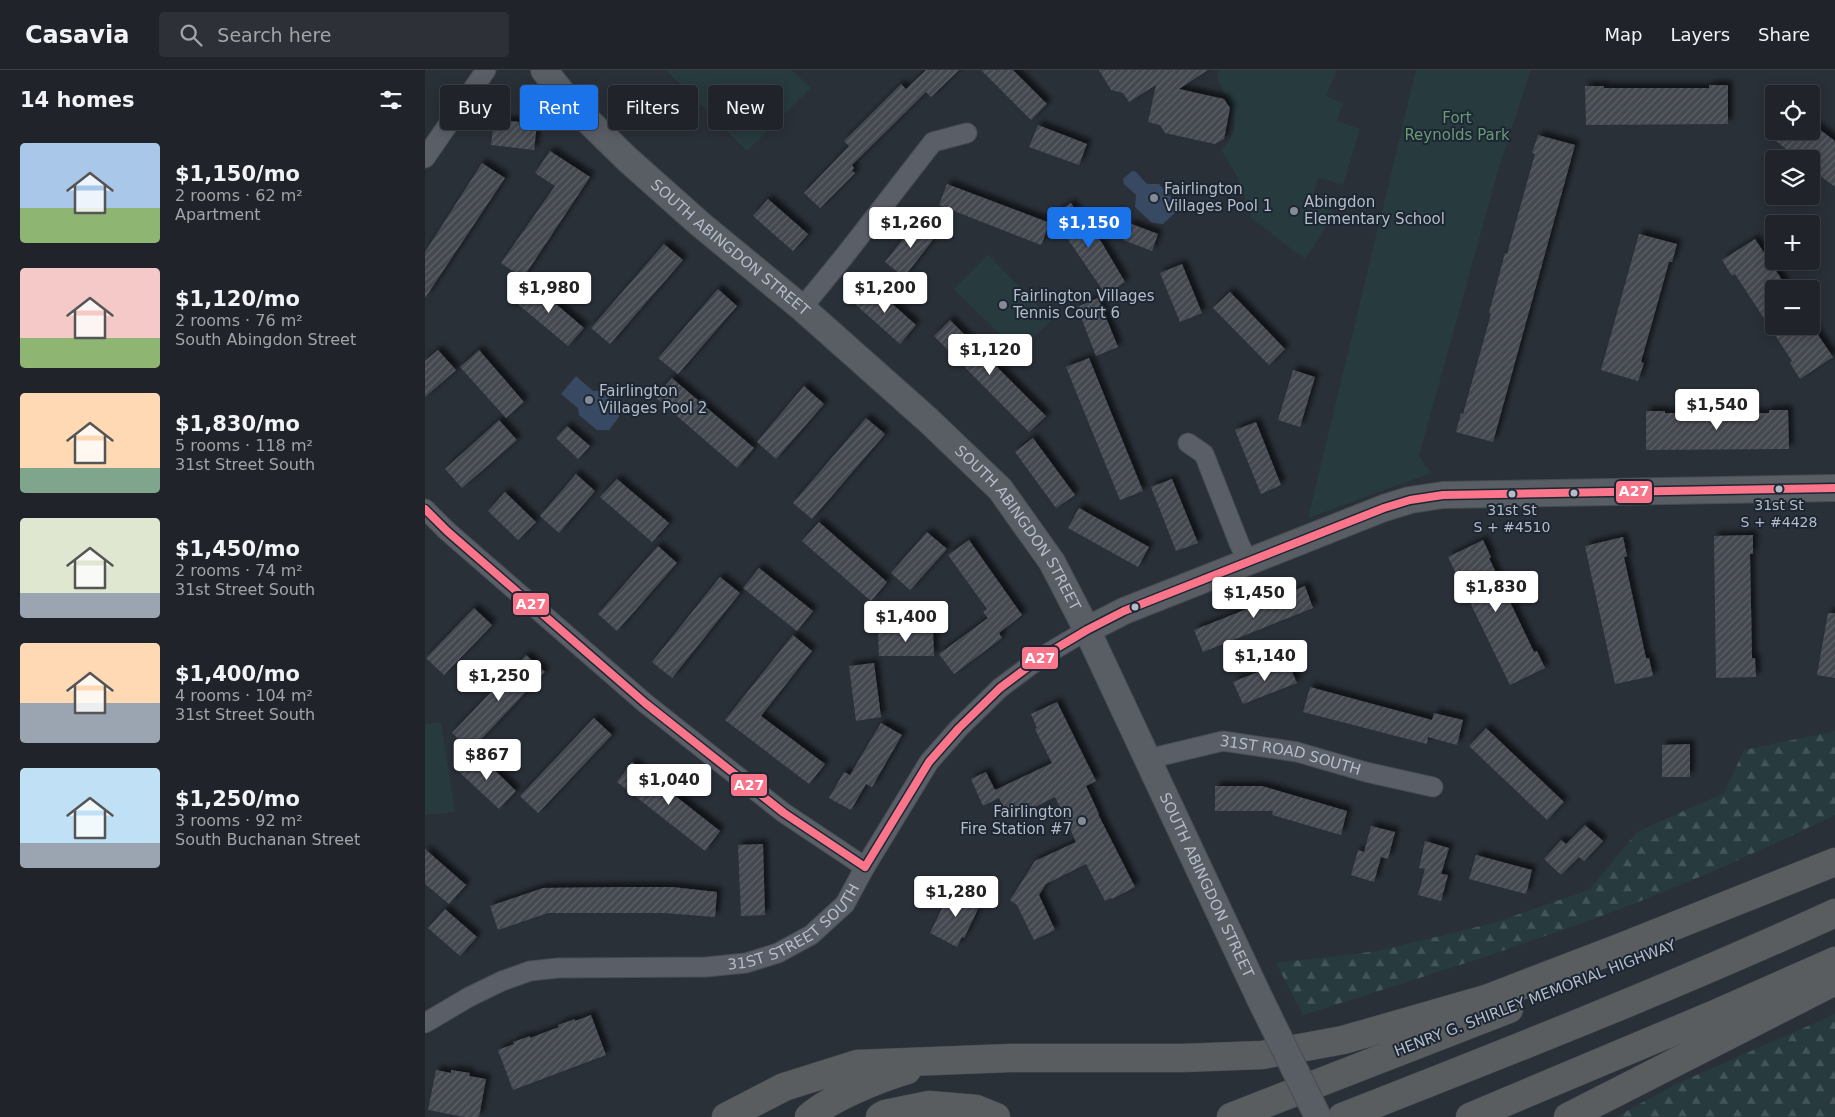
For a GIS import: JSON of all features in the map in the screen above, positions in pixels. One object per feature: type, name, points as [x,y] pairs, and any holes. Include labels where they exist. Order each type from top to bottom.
[{"type":"highway","points":[[726,1117],[784,1087],[857,1064],[1011,1058],[1183,1058],[1262,1055],[1343,1040],[1486,999],[1835,862]]},
{"type":"highway","name":"HENRY G. SHIRLEY MEMORIAL HIGHWAY","points":[[1231,1117],[1661,950],[1835,870]]},
{"type":"highway","points":[[1342,1117],[1591,1019],[1737,958],[1835,913]]},
{"type":"highway","points":[[1470,1117],[1715,1014],[1835,961]]},
{"type":"highway","points":[[1568,1117],[1835,981]]},
{"type":"highway","points":[[809,1117],[815,1111],[856,1090],[904,1071],[938,1061]]},
{"type":"highway","points":[[880,1117],[929,1105],[976,1109],[996,1117]]},
{"type":"street","points":[[425,158],[486,70]]},
{"type":"street","name":"SOUTH ABINGDON STREET","points":[[544,70],[570,103],[627,159],[701,224],[802,308],[928,420],[1000,489],[1052,562],[1087,630],[1318,1117]]},
{"type":"street","points":[[802,308],[933,142],[967,133]]},
{"type":"street","points":[[1188,443],[1204,454],[1248,562]]},
{"type":"street","name":"31ST STREET SOUTH","points":[[425,1023],[485,989],[530,971],[558,968],[706,967],[746,963],[778,953],[811,935],[845,904],[865,866],[929,762],[959,728],[1000,688],[1040,658],[1087,630],[1124,612],[1384,508],[1410,500],[1443,495],[1835,488]]},
{"type":"street","points":[[425,509],[645,703],[784,813],[865,866]]},
{"type":"street","name":"31ST ROAD SOUTH","points":[[1148,759],[1223,741],[1297,752],[1366,772],[1433,787]]},
{"type":"green space","points":[[666,70],[792,70],[811,88],[783,116],[783,85],[708,85],[708,112],[698,102],[698,85],[681,85]]},
{"type":"green space","points":[[1219,70],[1337,70],[1326,96],[1343,103],[1337,121],[1360,129],[1343,185],[1318,178],[1311,201],[1335,213],[1305,259],[1251,218],[1238,178],[1221,150],[1228,142],[1234,130],[1234,115],[1225,93],[1217,80]]},
{"type":"green space","name":"Fort Reynolds Park","points":[[1416,70],[1531,70],[1498,171],[1419,456],[1431,473],[1308,518]]},
{"type":"green space","points":[[726,130],[768,130],[747,151]]},
{"type":"green space","name":"Fairlington Villages Tennis Court 6","points":[[988,255],[1052,320],[1018,352],[954,289]]},
{"type":"green space","points":[[441,722],[455,812],[425,815],[425,724]]},
{"type":"green space","points":[[1835,731],[1835,815],[1649,898],[1551,934],[1303,1015],[1276,963],[1378,951],[1493,923],[1589,890],[1637,832],[1724,793],[1744,750]]},
{"type":"green space","points":[[1835,1014],[1835,1117],[1616,1117],[1674,1085]]},
{"type":"water","name":"Fairlington Villages Pool 1","points":[[1132,171],[1136,172],[1147,184],[1159,184],[1175,201],[1175,213],[1163,224],[1152,223],[1135,207],[1136,195],[1124,184],[1123,179]]},
{"type":"water","name":"Fairlington Villages Pool 2","points":[[576,376],[593,391],[600,391],[617,406],[619,417],[609,430],[597,430],[579,415],[578,408],[561,394]]},
{"type":"building","points":[[926,70],[959,70],[931,97],[926,92],[852,165],[854,168],[852,171],[855,173],[820,208],[804,193],[849,146],[844,141],[901,84],[906,89]]},
{"type":"building","points":[[981,70],[1013,70],[1047,104],[1031,120]]},
{"type":"building","points":[[1099,70],[1208,70],[1179,89],[1224,99],[1230,108],[1224,139],[1215,144],[1165,133],[1160,125],[1148,122],[1156,85],[1129,102],[1123,93],[1111,90]]},
{"type":"building","points":[[1709,85],[1728,85],[1728,124],[1586,125],[1585,86],[1604,86],[1604,88],[1709,88]]},
{"type":"building","points":[[510,121],[520,122],[520,130],[536,130],[534,150],[491,145],[493,130],[510,130]]},
{"type":"building","points":[[1038,125],[1087,144],[1079,165],[1029,147]]},
{"type":"building","points":[[1820,130],[1835,141],[1835,187],[1820,176],[1820,150],[1787,150],[1775,140],[1820,140]]},
{"type":"building","points":[[1538,135],[1575,145],[1493,442],[1456,432],[1461,413],[1463,414],[1491,314],[1489,313],[1535,154],[1532,153]]},
{"type":"building","points":[[550,151],[590,177],[523,278],[501,263],[555,186],[535,173]]},
{"type":"building","points":[[482,163],[505,178],[425,298],[425,252]]},
{"type":"building","points":[[947,184],[1050,223],[1041,245],[939,205]]},
{"type":"building","points":[[768,199],[808,234],[793,251],[753,216]]},
{"type":"building","points":[[1071,203],[1087,227],[1089,225],[1102,243],[1125,282],[1106,295],[1052,216]]},
{"type":"building","points":[[917,221],[936,236],[904,277],[885,262]]},
{"type":"building","points":[[1129,223],[1158,234],[1152,251],[1123,240]]},
{"type":"building","points":[[1639,234],[1677,244],[1672,262],[1669,262],[1641,362],[1644,363],[1638,381],[1601,370]]},
{"type":"building","points":[[1755,239],[1765,254],[1765,270],[1775,270],[1782,280],[1765,280],[1765,320],[1735,274],[1732,276],[1722,260]]},
{"type":"building","points":[[664,244],[683,260],[610,344],[591,328]]},
{"type":"building","points":[[1182,264],[1202,313],[1180,322],[1160,273]]},
{"type":"building","points":[[530,282],[584,328],[568,346],[514,301]]},
{"type":"building","points":[[871,285],[916,325],[900,344],[855,304]]},
{"type":"building","points":[[718,289],[737,306],[678,374],[658,358]]},
{"type":"building","points":[[1230,292],[1285,349],[1269,365],[1213,308]]},
{"type":"building","points":[[1098,298],[1118,347],[1096,356],[1077,307]]},
{"type":"building","points":[[950,320],[1046,416],[1029,432],[934,336]]},
{"type":"building","points":[[1775,335],[1818,335],[1833,357],[1800,379],[1790,363],[1792,361]]},
{"type":"building","points":[[438,350],[456,370],[425,397],[425,361]]},
{"type":"building","points":[[479,350],[524,402],[506,418],[460,367]]},
{"type":"building","points":[[1089,358],[1143,491],[1120,500],[1066,367]]},
{"type":"building","points":[[1293,370],[1315,377],[1300,427],[1278,420]]},
{"type":"building","points":[[672,378],[754,448],[737,468],[655,397]]},
{"type":"building","points":[[804,386],[824,404],[776,459],[757,442]]},
{"type":"building","points":[[1769,410],[1788,410],[1789,449],[1646,450],[1646,411],[1665,411],[1665,413],[1769,413]]},
{"type":"building","points":[[866,418],[885,434],[812,519],[793,503]]},
{"type":"building","points":[[499,420],[517,440],[462,488],[445,469]]},
{"type":"building","points":[[1256,422],[1281,485],[1261,494],[1235,430]]},
{"type":"building","points":[[567,426],[590,446],[578,459],[556,438]]},
{"type":"building","points":[[1033,438],[1075,495],[1056,508],[1015,452]]},
{"type":"building","points":[[576,474],[595,491],[559,533],[540,516]]},
{"type":"building","points":[[617,479],[669,523],[652,542],[600,497]]},
{"type":"building","points":[[1172,479],[1198,543],[1176,551],[1151,487]]},
{"type":"building","points":[[505,492],[536,522],[518,540],[488,511]]},
{"type":"building","points":[[1079,508],[1149,547],[1138,567],[1068,528]]},
{"type":"building","points":[[819,522],[887,582],[871,601],[802,541]]},
{"type":"building","points":[[927,532],[947,549],[910,590],[891,573]]},
{"type":"building","points":[[1753,535],[1753,554],[1750,554],[1752,658],[1755,658],[1756,677],[1716,678],[1714,536]]},
{"type":"building","points":[[1623,537],[1627,556],[1624,557],[1646,658],[1649,658],[1653,676],[1615,684],[1585,546]]},
{"type":"building","points":[[969,540],[1022,615],[999,633],[1002,638],[954,674],[939,654],[988,618],[983,612],[987,609],[948,555]]},
{"type":"building","points":[[1483,540],[1491,557],[1489,558],[1534,652],[1537,651],[1545,668],[1510,685],[1448,557]]},
{"type":"building","points":[[658,546],[677,563],[617,631],[598,614]]},
{"type":"building","points":[[759,568],[813,611],[797,631],[743,588]]},
{"type":"building","points":[[720,577],[740,593],[672,678],[652,662]]},
{"type":"building","points":[[1305,586],[1313,608],[1203,652],[1194,630]]},
{"type":"building","points":[[474,608],[492,625],[444,675],[426,658]]},
{"type":"building","points":[[1828,613],[1835,613],[1835,678],[1817,675]]},
{"type":"building","points":[[933,630],[934,656],[879,656],[878,631]]},
{"type":"building","points":[[793,635],[812,651],[761,716],[825,764],[809,784],[725,720]]},
{"type":"building","points":[[526,655],[545,672],[471,750],[452,733]]},
{"type":"building","points":[[1287,660],[1297,683],[1243,704],[1233,682]]},
{"type":"building","points":[[874,663],[881,717],[856,721],[849,666]]},
{"type":"building","points":[[1310,687],[1432,720],[1434,713],[1463,720],[1457,745],[1428,737],[1427,744],[1303,712]]},
{"type":"building","points":[[1057,702],[1096,781],[1086,786],[1135,887],[1105,901],[1086,864],[1046,884],[1039,895],[1055,930],[1034,940],[1017,905],[1010,900],[1035,861],[1076,842],[1055,797],[1023,813],[1022,810],[1008,817],[999,798],[983,806],[971,779],[986,772],[995,790],[1052,763],[1035,729],[1037,728],[1031,714]]},
{"type":"building","points":[[594,718],[612,735],[538,813],[520,796]]},
{"type":"building","points":[[881,723],[902,735],[872,787],[866,784],[851,810],[829,798],[844,772],[850,775]]},
{"type":"building","points":[[1486,728],[1564,802],[1547,820],[1469,746]]},
{"type":"building","points":[[1690,744],[1690,777],[1662,777],[1662,745]]},
{"type":"building","points":[[476,752],[516,791],[499,809],[458,771]]},
{"type":"building","points":[[632,762],[720,831],[705,851],[617,782]]},
{"type":"building","points":[[1215,786],[1262,786],[1347,811],[1341,835],[1272,815],[1273,811],[1215,811]]},
{"type":"building","points":[[1585,825],[1603,841],[1584,861],[1579,857],[1561,875],[1544,859],[1561,840],[1566,844]]},
{"type":"building","points":[[1371,826],[1395,832],[1388,859],[1381,857],[1374,882],[1351,875],[1358,850],[1364,852]]},
{"type":"building","points":[[1425,841],[1449,848],[1441,874],[1448,875],[1441,901],[1418,895],[1425,869],[1419,868]]},
{"type":"building","points":[[763,844],[765,915],[741,916],[738,845]]},
{"type":"building","points":[[425,849],[466,885],[449,904],[425,884]]},
{"type":"building","points":[[1476,855],[1532,870],[1526,894],[1469,879]]},
{"type":"building","points":[[672,887],[717,892],[715,917],[664,913],[548,913],[498,930],[490,906],[543,888]]},
{"type":"building","points":[[955,889],[981,903],[964,938],[962,937],[957,947],[930,933],[947,898],[949,899]]},
{"type":"building","points":[[445,909],[477,937],[460,956],[428,928]]},
{"type":"building","points":[[591,1015],[606,1055],[513,1090],[498,1050],[514,1044],[513,1042],[559,1027],[558,1025]]},
{"type":"building","points":[[436,1070],[451,1073],[451,1070],[470,1073],[469,1076],[486,1079],[479,1117],[464,1117],[428,1110]]},
{"type":"transit line","name":"A27","points":[[865,867],[929,762],[959,728],[1000,688],[1040,658],[1124,611],[1384,508],[1410,500],[1443,495],[1835,488]]},
{"type":"transit line","name":"A27","points":[[425,509],[447,531],[645,703],[784,813],[865,867]]},
{"type":"place","name":"Fairlington Villages Pool 1","points":[[1154,198]]},
{"type":"place","name":"Abingdon Elementary School","points":[[1294,211]]},
{"type":"place","name":"Fairlington Villages Tennis Court 6","points":[[1003,305]]},
{"type":"place","name":"Fairlington Villages Pool 2","points":[[589,400]]},
{"type":"place","name":"31st St S + #4428","points":[[1779,489]]},
{"type":"place","name":"31st St S + #4510","points":[[1512,494]]},
{"type":"place","name":"Fairlington Fire Station #7","points":[[1082,821]]}]
